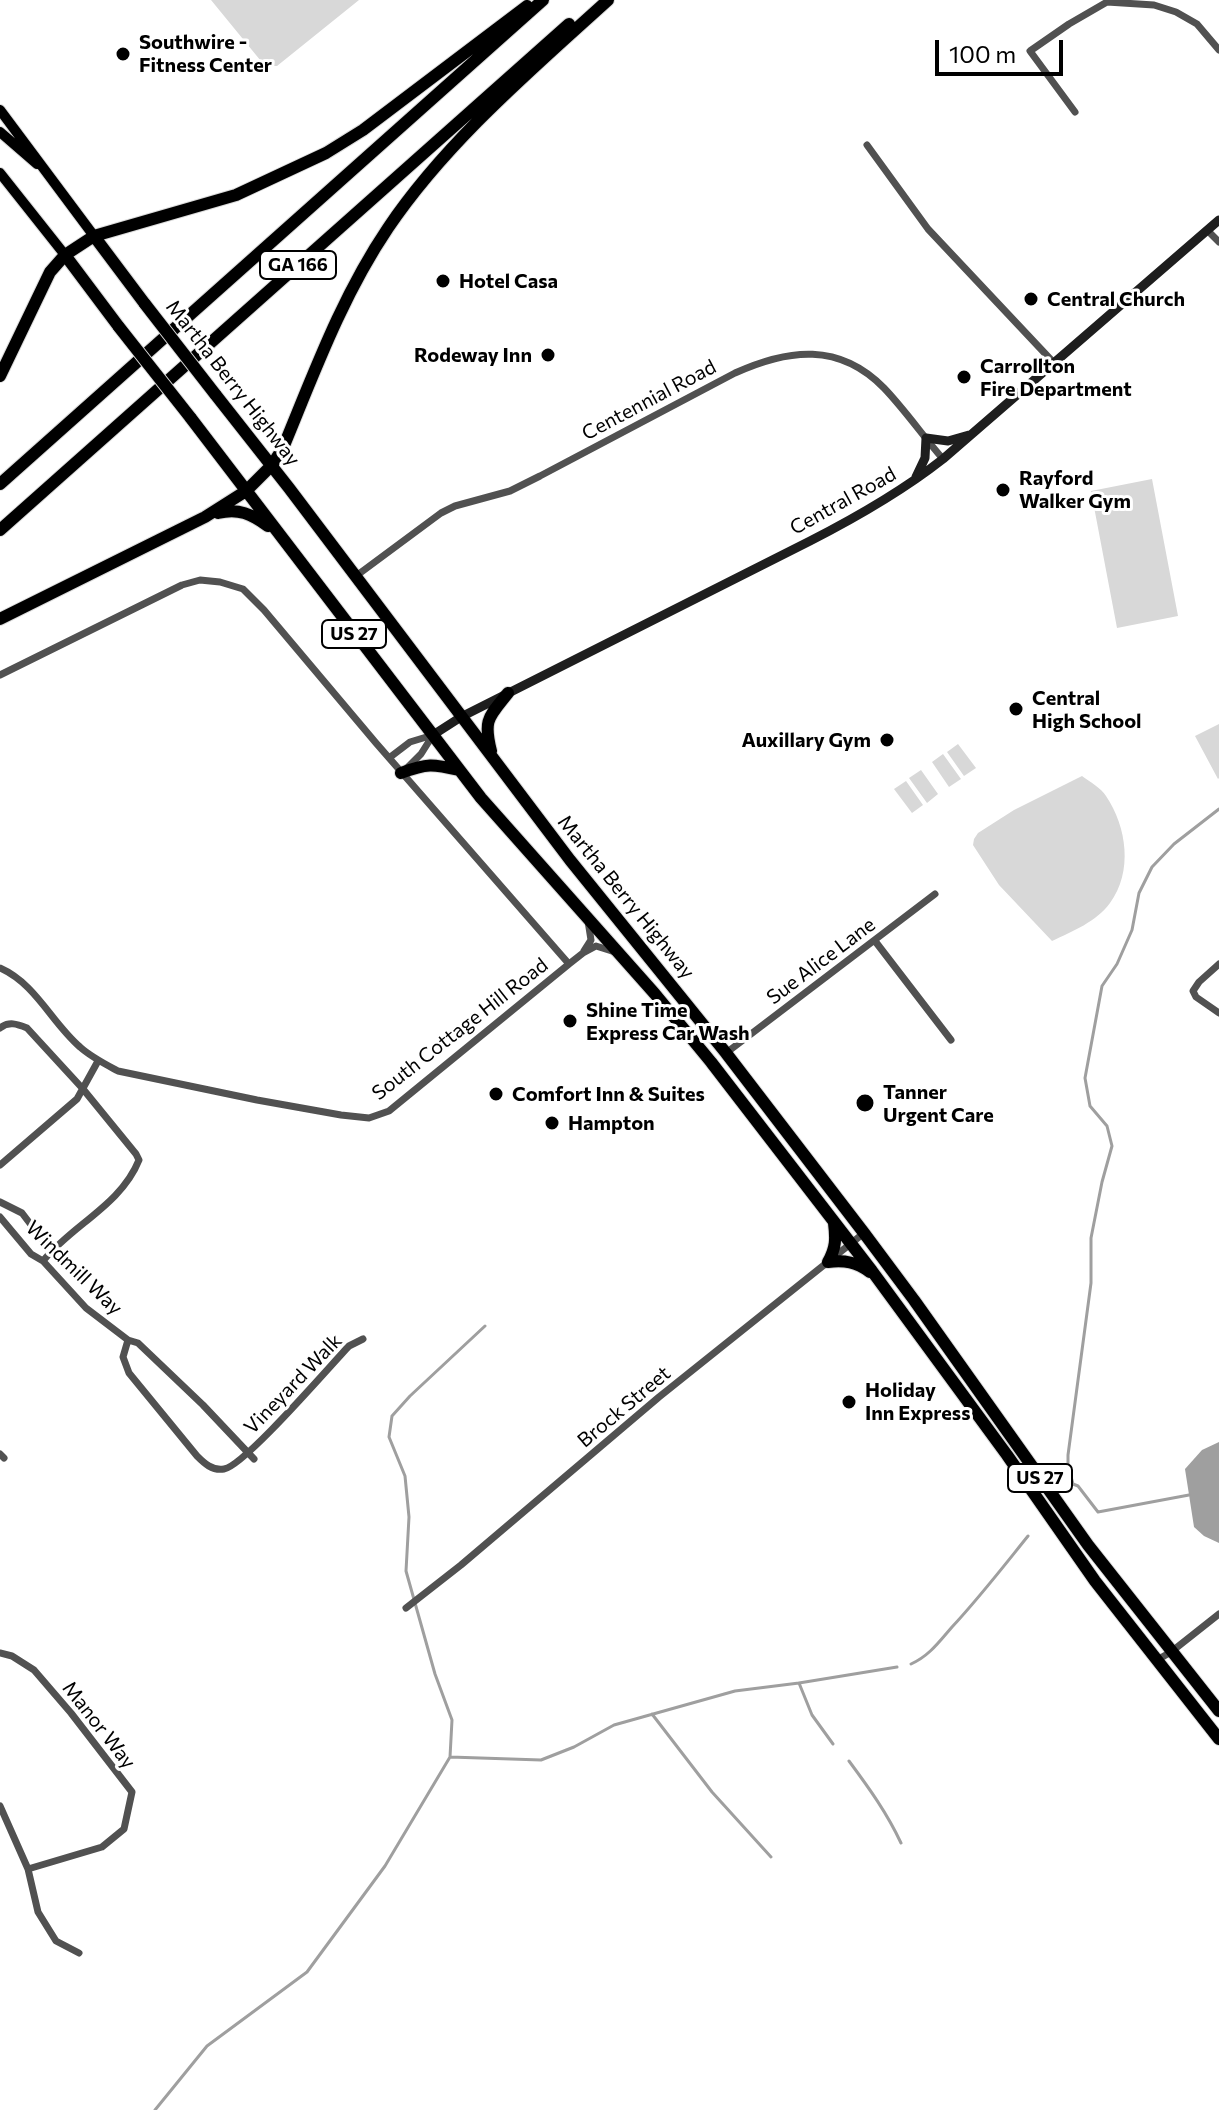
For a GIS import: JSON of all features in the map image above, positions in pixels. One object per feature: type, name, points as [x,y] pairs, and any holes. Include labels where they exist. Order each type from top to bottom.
[{"type":"highway","points":[[0,376],[50,272],[65,255],[94,236],[236,195],[317,158],[363,130],[536,0]]},
{"type":"highway","name":"GA 166","points":[[0,484],[543,0]]},
{"type":"highway","name":"GA 166","points":[[0,530],[596,0]]},
{"type":"highway","points":[[0,619],[205,517],[246,491],[272,465],[283,448],[341,308],[389,226],[423,181],[461,140],[534,67],[608,0]]},
{"type":"highway","name":"Martha Berry Highway","points":[[94,236],[272,465],[570,860],[726,1053],[864,1233],[1088,1545],[1219,1711]]},
{"type":"highway","name":"Martha Berry Highway","points":[[65,255],[459,770],[711,1062],[875,1275],[1095,1581],[1219,1739]]},
{"type":"highway","points":[[205,517],[227,511],[244,512],[277,532]]},
{"type":"highway","points":[[493,758],[487,725],[489,717],[508,693]]},
{"type":"highway","points":[[401,773],[421,765],[436,764],[459,770]]},
{"type":"highway","points":[[711,1062],[726,1053]]},
{"type":"highway","points":[[828,1262],[836,1241],[833,1219]]},
{"type":"highway","points":[[828,1262],[852,1262],[875,1275]]},
{"type":"main road","name":"Martha Berry Highway","points":[[0,110],[94,236]]},
{"type":"main road","points":[[0,132],[48,173]]},
{"type":"main road","name":"Martha Berry Highway","points":[[0,173],[65,255]]},
{"type":"street","points":[[1075,112],[1030,51],[1107,2],[1154,5],[1176,12],[1197,24],[1219,50]]},
{"type":"street","points":[[867,145],[928,229],[1054,363]]},
{"type":"street","name":"Central Road","points":[[389,758],[410,742],[433,735],[461,717],[863,513],[915,480],[974,433],[1219,220]]},
{"type":"street","points":[[1207,230],[1219,242]]},
{"type":"street","name":"Centennial Road","points":[[356,576],[441,513],[455,506],[510,491],[735,373],[771,358],[805,353],[829,357],[858,368],[883,387],[943,459]]},
{"type":"street","points":[[915,480],[925,458],[926,438],[948,441],[974,433]]},
{"type":"street","name":"South Cottage Hill Road","points":[[0,675],[182,585],[200,580],[243,589],[569,964],[389,1111],[369,1118],[257,1100],[118,1071],[79,1047],[21,979],[0,968]]},
{"type":"street","name":"Central Road","points":[[401,773],[421,754],[433,735]]},
{"type":"street","name":"Sue Alice Lane","points":[[726,1053],[935,894]]},
{"type":"street","points":[[583,953],[591,940],[588,918]]},
{"type":"street","points":[[875,941],[951,1040]]},
{"type":"street","points":[[569,964],[596,946],[620,954]]},
{"type":"street","points":[[1219,964],[1193,991],[1196,997],[1219,1013]]},
{"type":"street","points":[[0,1028],[17,1023],[27,1028],[128,1142],[139,1160],[135,1170],[104,1208],[43,1261]]},
{"type":"street","points":[[0,1165],[77,1099],[98,1061]]},
{"type":"street","name":"Windmill Way","points":[[0,1202],[22,1213],[51,1251]]},
{"type":"street","name":"Windmill Way","points":[[0,1217],[31,1254],[43,1261],[86,1308],[128,1340],[138,1343],[251,1456],[228,1469],[220,1470],[205,1464],[129,1373],[123,1357],[128,1340]]},
{"type":"street","name":"Brock Street","points":[[406,1608],[474,1555],[659,1397],[864,1233]]},
{"type":"street","name":"Vineyard Walk","points":[[251,1456],[349,1346],[363,1339]]},
{"type":"street","points":[[1156,1661],[1219,1614]]},
{"type":"street","name":"Manor Way","points":[[0,1653],[12,1656],[34,1670],[132,1792],[124,1829],[102,1847],[28,1869]]},
{"type":"street","points":[[0,1806],[28,1869],[38,1912],[56,1941],[79,1953]]},
{"type":"shaded area","points":[[211,0],[359,0],[277,66],[265,66]]},
{"type":"shaded area","points":[[1152,479],[1178,616],[1117,628],[1091,491]]},
{"type":"shaded area","points":[[1219,724],[1219,778],[1218,779],[1195,736]]},
{"type":"shaded area","points":[[958,744],[976,768],[964,776],[947,752]]},
{"type":"shaded area","points":[[943,754],[961,779],[949,787],[932,762]]},
{"type":"shaded area","points":[[921,770],[938,794],[927,803],[909,778]]},
{"type":"shaded area","points":[[1082,776],[1104,793],[1119,821],[1124,850],[1122,878],[1110,903],[1098,916],[1052,941],[999,885],[973,845],[974,839],[978,833],[1014,810]]},
{"type":"shaded area","points":[[906,781],[923,805],[912,813],[894,789]]},
{"type":"shaded area","points":[[1219,1442],[1219,1543],[1194,1527],[1185,1469],[1202,1450]]},
{"type":"waterway","points":[[1189,1495],[1098,1512],[1073,1484],[1068,1455],[1091,1283],[1091,1238],[1112,1146],[1107,1126],[1090,1106],[1085,1078],[1102,986],[1117,964],[1132,930],[1139,893],[1152,867],[1174,844],[1219,809]]},
{"type":"waterway","points":[[155,2110],[207,2046],[307,1972],[385,1866],[450,1757],[452,1720],[435,1674],[406,1571],[409,1517],[405,1476],[389,1437],[392,1416],[485,1326]]},
{"type":"waterway","points":[[911,1664],[938,1643],[1028,1536]]},
{"type":"waterway","points":[[450,1757],[541,1760],[574,1747],[614,1725],[735,1691],[897,1667]]},
{"type":"waterway","points":[[799,1683],[812,1715],[833,1744]]},
{"type":"waterway","points":[[652,1714],[712,1792],[771,1857]]},
{"type":"waterway","points":[[849,1761],[884,1811],[901,1843]]},
{"type":"place","name":"Southwire - Fitness Center","points":[[123,54]]},
{"type":"place","name":"Hotel Casa","points":[[443,281]]},
{"type":"place","name":"Central Church","points":[[1031,299]]},
{"type":"place","name":"Rodeway Inn","points":[[548,355]]},
{"type":"place","name":"Carrollton Fire Department","points":[[964,377]]},
{"type":"place","name":"Rayford Walker Gym","points":[[1003,490]]},
{"type":"place","name":"Central High School","points":[[1016,709]]},
{"type":"place","name":"Auxillary Gym","points":[[887,740]]},
{"type":"place","name":"Shine Time Express Car Wash","points":[[570,1021]]},
{"type":"place","name":"Comfort Inn & Suites","points":[[496,1094]]},
{"type":"place","name":"Tanner Urgent Care","points":[[865,1103]]},
{"type":"place","name":"Hampton","points":[[552,1123]]},
{"type":"place","name":"Holiday Inn Express","points":[[849,1402]]}]
